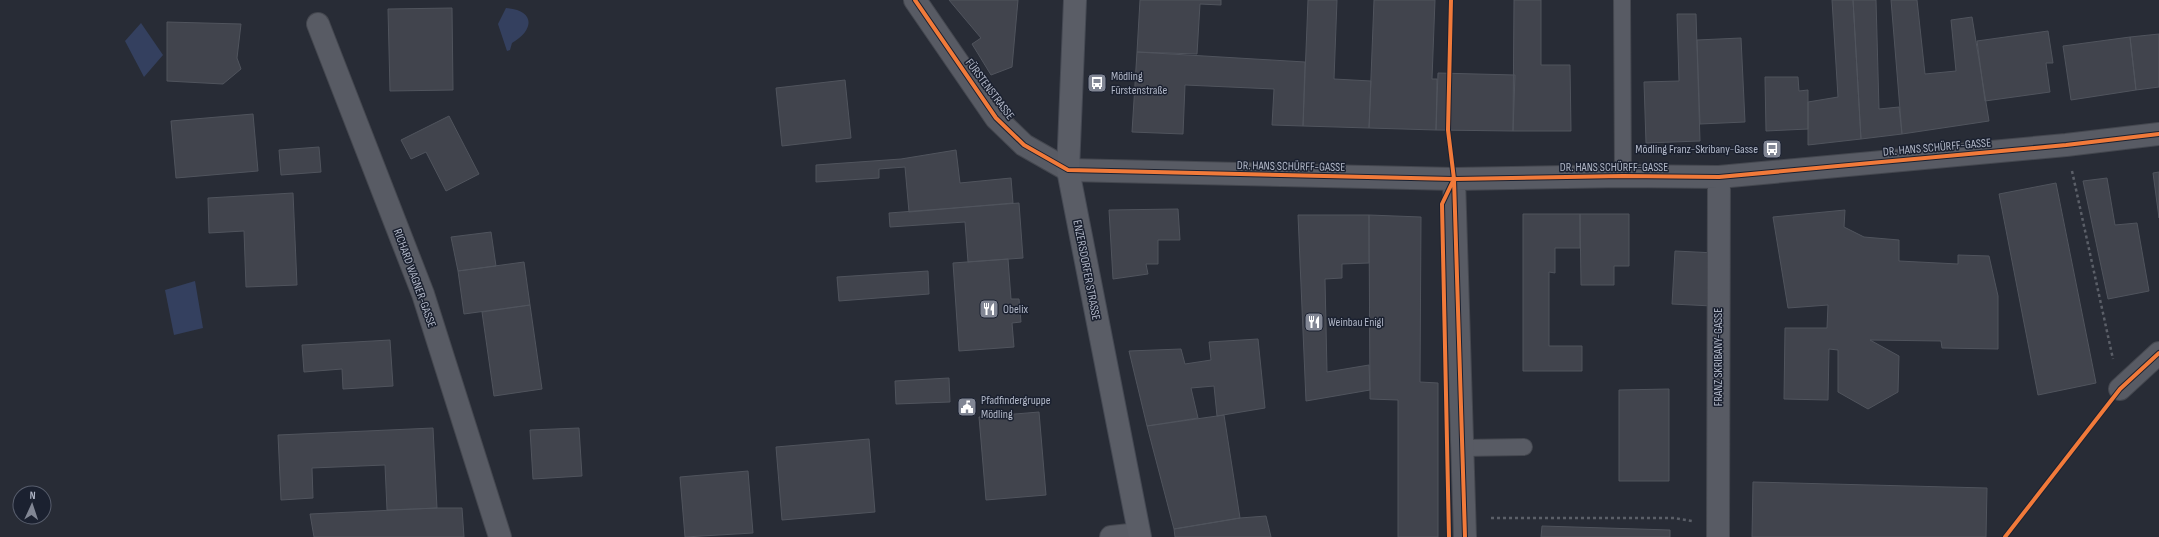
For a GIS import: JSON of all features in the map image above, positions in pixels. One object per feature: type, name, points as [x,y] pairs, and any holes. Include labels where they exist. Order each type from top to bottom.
[{"type":"main road","name":"ENZERSDORFER STRASSE","points":[[1075,0],[1068,170],[1139,536]]},
{"type":"street","name":"FÜRSTENSTRASSE","points":[[915,0],[996,118],[1024,145],[1068,170]]},
{"type":"street","name":"RICHARD WAGNER-GASSE","points":[[318,24],[423,294],[500,537]]},
{"type":"street","name":"DR. HANS SCHÜRFF-GASSE","points":[[1068,170],[1454,179],[1622,176],[1719,177],[2066,145],[2159,134]]},
{"type":"street","name":"FRANZ SKRIBANY-GASSE","points":[[1717,531],[1719,177]]},
{"type":"street","points":[[1454,179],[1463,448],[1464,527]]},
{"type":"street","points":[[2120,389],[2159,353]]},
{"type":"street","points":[[1111,537],[1139,536]]},
{"type":"lane","points":[[1622,0],[1622,176]]},
{"type":"lane","points":[[1463,448],[1524,448]]},
{"type":"path","points":[[2066,145],[2120,389]]},
{"type":"path","points":[[1464,527],[1674,518],[1717,531]]},
{"type":"water","points":[[506,8],[522,12],[527,17],[528,21],[528,27],[525,32],[520,38],[512,43],[510,50],[507,51],[498,24]]},
{"type":"water","points":[[141,23],[163,55],[144,77],[125,41]]},
{"type":"water","points":[[195,281],[203,328],[174,335],[165,290]]},
{"type":"building","points":[[949,0],[1018,0],[1012,67],[991,75],[972,44],[981,38]]},
{"type":"building","points":[[1140,0],[1221,0],[1221,5],[1200,4],[1197,54],[1137,52]]},
{"type":"building","points":[[1308,0],[1337,0],[1334,79],[1371,81],[1369,128],[1303,126]]},
{"type":"building","points":[[1374,0],[1435,0],[1432,79],[1437,79],[1436,130],[1369,128]]},
{"type":"building","points":[[1514,0],[1541,0],[1541,65],[1570,65],[1571,131],[1513,131]]},
{"type":"building","points":[[1832,0],[1853,0],[1861,139],[1808,145],[1808,102],[1838,97]]},
{"type":"building","points":[[1853,0],[1876,0],[1879,109],[1899,107],[1902,134],[1861,139]]},
{"type":"building","points":[[1891,0],[1917,0],[1925,74],[1956,71],[1951,20],[1972,17],[1989,121],[1902,134]]},
{"type":"building","points":[[452,8],[453,90],[390,91],[388,9]]},
{"type":"building","points":[[1677,14],[1696,14],[1700,141],[1646,143],[1644,82],[1679,81]]},
{"type":"building","points":[[167,22],[241,24],[237,58],[241,69],[223,84],[167,81]]},
{"type":"building","points":[[2048,31],[2053,63],[2046,63],[2050,92],[1985,101],[1977,41]]},
{"type":"building","points":[[2159,34],[2159,87],[2136,90],[2130,37]]},
{"type":"building","points":[[2130,37],[2136,90],[2071,100],[2063,46]]},
{"type":"building","points":[[1741,38],[1745,122],[1700,124],[1697,40]]},
{"type":"building","points":[[1137,52],[1305,62],[1303,126],[1272,125],[1274,89],[1185,85],[1183,134],[1132,132]]},
{"type":"building","points":[[1438,73],[1515,75],[1513,131],[1436,130]]},
{"type":"building","points":[[1765,77],[1798,77],[1799,91],[1808,90],[1808,129],[1766,131]]},
{"type":"building","points":[[845,80],[851,138],[782,146],[776,88]]},
{"type":"building","points":[[253,114],[258,171],[176,178],[171,121]]},
{"type":"building","points":[[449,116],[479,174],[446,191],[426,152],[411,159],[401,140]]},
{"type":"building","points":[[319,147],[321,172],[281,175],[279,150]]},
{"type":"building","points":[[956,150],[960,183],[1011,178],[1013,203],[909,212],[905,167],[879,169],[879,178],[816,182],[816,165],[901,159]]},
{"type":"building","points":[[2159,172],[2159,218],[2153,173]]},
{"type":"building","points":[[2107,178],[2115,225],[2137,223],[2149,291],[2108,299],[2083,181]]},
{"type":"building","points":[[2056,183],[2096,383],[2038,395],[1999,194]]},
{"type":"building","points":[[293,193],[297,285],[246,287],[244,231],[209,233],[208,198]]},
{"type":"building","points":[[1019,203],[1023,258],[968,262],[965,222],[890,227],[889,213]]},
{"type":"building","points":[[1178,209],[1180,240],[1158,240],[1158,264],[1146,264],[1148,274],[1113,279],[1109,210]]},
{"type":"building","points":[[1845,210],[1844,227],[1864,237],[1899,240],[1899,261],[1958,264],[1958,255],[1989,256],[1998,296],[1998,349],[1942,348],[1941,341],[1870,340],[1899,356],[1898,392],[1868,409],[1838,392],[1838,350],[1829,349],[1828,400],[1784,399],[1785,328],[1827,328],[1828,305],[1788,308],[1773,217]]},
{"type":"building","points":[[1523,214],[1580,214],[1580,248],[1555,248],[1555,273],[1549,272],[1549,346],[1582,346],[1582,371],[1523,371]]},
{"type":"building","points":[[1580,214],[1629,214],[1629,266],[1614,266],[1614,285],[1581,285]]},
{"type":"building","name":"Weinbau Enigl","points":[[1298,215],[1369,215],[1369,263],[1342,264],[1342,278],[1325,279],[1327,372],[1369,365],[1370,390],[1306,401]]},
{"type":"building","points":[[1369,215],[1421,217],[1420,382],[1438,383],[1438,537],[1398,537],[1398,400],[1370,399]]},
{"type":"building","points":[[491,232],[496,266],[458,271],[451,237]]},
{"type":"building","points":[[1675,251],[1716,253],[1712,306],[1672,304]]},
{"type":"building","points":[[1008,259],[1011,299],[1019,299],[1021,322],[1012,323],[1014,347],[959,351],[953,263]]},
{"type":"building","points":[[524,262],[530,305],[464,314],[458,271]]},
{"type":"building","points":[[928,271],[929,294],[839,301],[837,277]]},
{"type":"building","points":[[530,305],[542,389],[494,396],[482,312]]},
{"type":"building","points":[[1258,339],[1265,408],[1217,416],[1214,386],[1191,388],[1198,418],[1147,426],[1129,351],[1181,349],[1185,364],[1211,360],[1209,342]]},
{"type":"building","points":[[390,340],[393,386],[343,389],[342,369],[304,372],[302,345]]},
{"type":"building","points":[[949,378],[950,402],[896,404],[895,381]]},
{"type":"building","points":[[1669,389],[1669,481],[1619,481],[1619,390]]},
{"type":"building","points":[[1039,412],[1046,495],[986,500],[979,417]]},
{"type":"building","points":[[1224,415],[1240,518],[1174,529],[1147,426]]},
{"type":"building","points":[[433,428],[437,508],[387,510],[385,465],[312,468],[313,498],[281,500],[278,435]]},
{"type":"building","points":[[579,428],[582,476],[533,479],[530,430]]},
{"type":"building","points":[[869,439],[875,512],[782,520],[776,447]]},
{"type":"building","points":[[748,471],[753,533],[685,537],[680,477]]},
{"type":"building","points":[[1753,482],[1987,488],[1986,537],[1752,537]]},
{"type":"building","points":[[462,508],[464,537],[314,537],[310,514]]},
{"type":"building","points":[[1266,516],[1271,537],[1175,537],[1174,529],[1240,518]]},
{"type":"building","points":[[1542,526],[1670,530],[1670,537],[1541,537]]},
{"type":"cycle path","points":[[915,0],[996,118],[1024,145],[1068,170],[1454,179],[1623,176],[1719,177],[2066,145],[2159,134]]},
{"type":"cycle path","points":[[1451,0],[1448,130],[1454,179],[1465,537]]},
{"type":"cycle path","points":[[1449,537],[1442,204],[1453,181]]},
{"type":"cycle path","points":[[2005,537],[2120,389],[2159,353]]},
{"type":"place","name":"Mödling Fürstenstraße","points":[[1097,83]]},
{"type":"place","name":"Mödling Franz-Skribany-Gasse","points":[[1772,149]]},
{"type":"place","name":"Obelix","points":[[989,309]]},
{"type":"place","name":"Weinbau Enigl","points":[[1314,322]]},
{"type":"place","name":"Pfadfindergruppe Mödling","points":[[967,407]]}]
